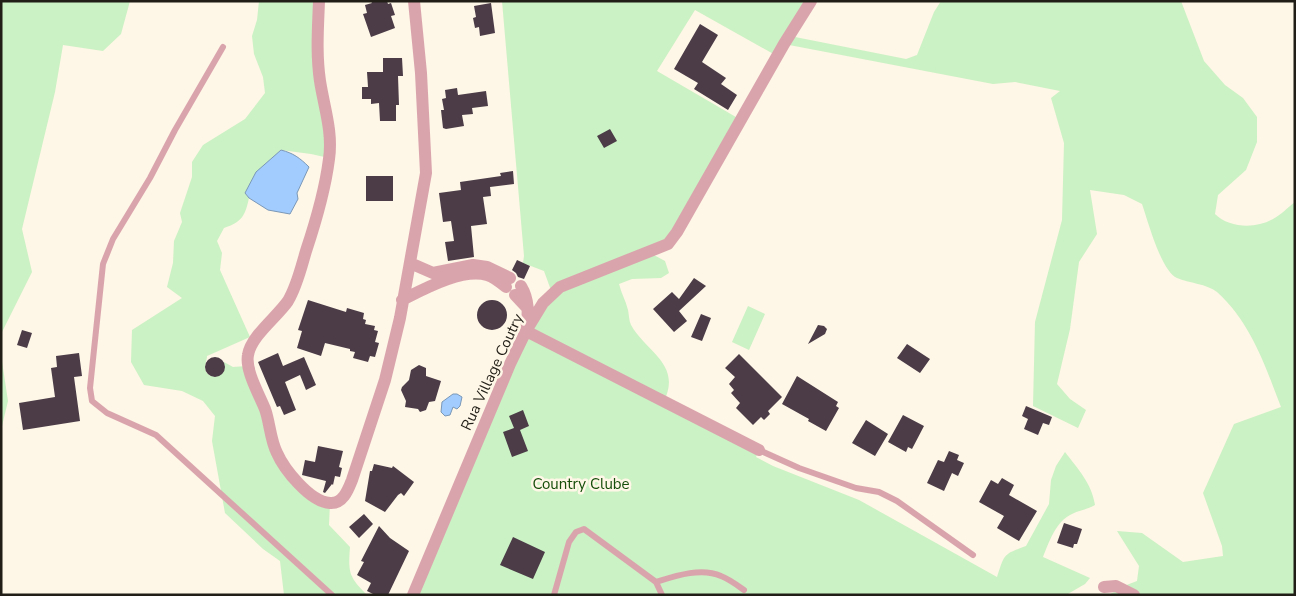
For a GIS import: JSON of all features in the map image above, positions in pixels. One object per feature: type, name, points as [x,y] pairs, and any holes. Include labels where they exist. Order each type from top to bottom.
[{"type":"street","points":[[319,1],[317,47],[320,81],[330,129],[329,158],[319,209],[295,286],[288,300],[252,344],[247,366],[266,412],[276,451],[288,472],[310,494],[330,503],[336,502],[345,496],[385,380],[400,318],[426,173],[421,73],[414,1]]},
{"type":"street","name":"Rua Village Coutry","points":[[414,595],[510,364],[526,331],[543,303],[560,286],[668,244],[677,232],[784,44],[811,1]]},
{"type":"street","points":[[410,263],[433,273],[473,265],[487,266],[526,294],[528,310],[526,331],[759,450]]},
{"type":"street","points":[[402,300],[431,286],[460,276],[475,274],[486,275],[513,286]]},
{"type":"street","points":[[1104,587],[1116,586],[1134,595]]},
{"type":"lane","points":[[223,47],[175,130],[150,178],[113,238],[102,264],[90,388],[92,400],[108,413],[156,436],[332,595]]},
{"type":"lane","points":[[759,450],[807,471],[856,488],[879,492],[897,501],[974,555]]},
{"type":"lane","points":[[554,595],[569,542],[576,532],[584,529],[656,582],[662,595]]},
{"type":"lane","points":[[656,582],[676,576],[708,572],[721,576],[744,590]]},
{"type":"green space","points":[[1,1],[130,1],[121,34],[103,51],[63,45],[55,92],[22,229],[32,272],[1,334]]},
{"type":"green space","points":[[259,1],[319,1],[329,158],[281,150],[245,193],[249,198],[242,218],[224,228],[217,241],[222,253],[220,270],[250,337],[207,356],[205,368],[209,375],[216,376],[222,372],[224,362],[233,367],[247,366],[288,472],[330,503],[329,525],[350,547],[349,563],[351,574],[356,584],[367,595],[284,595],[280,561],[263,549],[225,513],[212,441],[215,416],[203,401],[182,391],[144,385],[131,362],[132,330],[182,298],[167,287],[173,263],[174,241],[182,222],[180,213],[192,177],[192,162],[203,145],[245,119],[265,93],[263,77],[254,54],[252,36],[257,20]]},
{"type":"green space","name":"Country Clube","points":[[502,1],[811,1],[790,36],[906,59],[917,55],[934,12],[941,1],[1181,1],[1204,61],[1225,85],[1243,98],[1257,117],[1257,142],[1246,170],[1218,195],[1215,214],[1228,222],[1251,226],[1276,217],[1295,202],[1295,595],[1109,595],[1137,581],[1139,566],[1117,531],[1142,533],[1183,562],[1223,556],[1222,546],[1203,493],[1234,424],[1281,407],[1256,345],[1239,317],[1229,304],[1213,289],[1177,278],[1171,274],[1160,256],[1142,204],[1124,195],[1090,190],[1097,234],[1079,262],[1070,329],[1057,384],[1070,399],[1086,410],[1078,428],[1033,406],[1035,322],[1062,220],[1064,143],[1051,98],[1060,91],[1015,82],[993,84],[784,44],[777,56],[695,10],[657,71],[741,120],[677,232],[650,253],[665,261],[669,273],[661,278],[632,279],[619,284],[631,325],[660,359],[669,377],[664,401],[759,450],[756,457],[773,466],[859,500],[997,577],[1003,559],[1012,551],[1026,546],[1049,504],[1051,480],[1056,466],[1065,452],[1088,483],[1095,505],[1066,517],[1057,527],[1043,557],[1090,578],[1085,584],[1066,595],[413,595],[510,364],[552,293],[544,271],[523,263],[524,256]]},
{"type":"green space","points":[[748,306],[765,314],[749,350],[732,342]]},
{"type":"green space","points":[[1,355],[8,401],[1,430]]},
{"type":"water","points":[[281,150],[296,156],[309,167],[297,193],[298,199],[290,214],[268,210],[249,198],[245,193],[256,172]]},
{"type":"water","points":[[453,394],[462,397],[460,406],[457,409],[453,407],[450,415],[445,416],[441,412],[442,402]]},
{"type":"building","points":[[371,1],[387,1],[388,4],[391,3],[395,15],[391,16],[395,28],[371,37],[363,14],[367,13],[365,5],[372,3]]},
{"type":"building","points":[[491,3],[495,33],[480,36],[479,27],[475,28],[473,18],[476,17],[474,6]]},
{"type":"building","points":[[700,24],[718,35],[702,62],[726,78],[721,84],[737,95],[728,110],[694,89],[698,83],[674,69]]},
{"type":"building","points":[[383,58],[402,58],[403,76],[398,76],[399,105],[396,105],[396,121],[380,121],[379,103],[371,104],[371,99],[362,99],[362,87],[368,87],[367,72],[383,72]]},
{"type":"building","points":[[457,88],[458,95],[486,91],[488,106],[472,108],[473,114],[462,115],[464,126],[446,129],[443,128],[441,110],[444,110],[442,99],[446,98],[445,90]]},
{"type":"building","points":[[610,129],[617,141],[604,148],[597,136]]},
{"type":"building","points":[[513,171],[514,184],[490,187],[491,196],[483,197],[487,224],[471,226],[474,257],[448,261],[445,242],[454,241],[451,221],[443,222],[439,193],[461,190],[460,182],[501,176],[500,173]]},
{"type":"building","points":[[366,176],[393,176],[393,201],[366,201]]},
{"type":"building","points":[[517,260],[530,266],[524,279],[518,277],[512,270]]},
{"type":"building","points":[[694,278],[706,286],[679,311],[687,321],[674,332],[653,309],[672,292],[679,299]]},
{"type":"building","points":[[308,300],[346,312],[347,308],[364,313],[363,319],[366,320],[365,324],[375,326],[374,330],[378,331],[375,342],[379,343],[375,357],[370,356],[368,362],[353,358],[355,352],[350,351],[350,349],[325,343],[321,356],[297,348],[302,331],[298,330]]},
{"type":"building","points":[[492,300],[503,304],[507,315],[503,326],[492,330],[481,326],[477,315],[481,304]]},
{"type":"building","points":[[701,314],[711,318],[702,341],[691,337]]},
{"type":"building","points":[[818,325],[824,326],[827,329],[825,334],[808,344]]},
{"type":"building","points":[[22,330],[32,333],[27,348],[17,345]]},
{"type":"building","points":[[907,344],[930,359],[920,373],[897,358]]},
{"type":"building","points":[[79,353],[82,376],[74,377],[80,421],[23,430],[19,403],[55,397],[51,368],[57,367],[56,356]]},
{"type":"building","points":[[278,353],[283,366],[304,357],[316,385],[306,390],[300,375],[285,382],[296,410],[284,415],[280,406],[277,407],[258,362]]},
{"type":"building","points":[[739,354],[782,397],[768,411],[770,414],[764,420],[761,417],[753,425],[736,408],[740,403],[731,393],[734,390],[729,384],[735,377],[725,368]]},
{"type":"building","points":[[215,357],[222,360],[225,367],[222,374],[215,377],[208,374],[205,367],[208,360]]},
{"type":"building","points":[[419,365],[426,368],[426,376],[441,381],[435,401],[429,402],[426,410],[420,412],[418,409],[405,407],[406,401],[401,390],[409,380],[411,370]]},
{"type":"building","points":[[797,376],[838,402],[836,406],[839,408],[826,431],[782,404]]},
{"type":"building","points":[[1026,406],[1052,417],[1049,425],[1043,423],[1038,435],[1024,429],[1028,419],[1022,416]]},
{"type":"building","points":[[523,410],[529,426],[520,430],[528,451],[512,457],[503,432],[514,428],[509,416]]},
{"type":"building","points":[[903,415],[924,426],[912,449],[908,447],[906,452],[888,442]]},
{"type":"building","points":[[866,420],[888,434],[875,456],[852,443]]},
{"type":"building","points":[[318,446],[343,451],[339,467],[342,468],[340,477],[335,476],[333,485],[325,493],[323,492],[326,481],[302,475],[305,460],[315,462]]},
{"type":"building","points":[[949,451],[959,455],[957,460],[964,463],[958,476],[952,473],[944,491],[927,483],[938,460],[944,462]]},
{"type":"building","points":[[374,464],[392,468],[393,466],[414,482],[404,496],[401,493],[398,495],[385,512],[365,501],[370,471],[372,471]]},
{"type":"building","points":[[1002,478],[1014,485],[1009,495],[1037,511],[1019,541],[997,528],[1004,516],[979,502],[991,480],[998,484]]},
{"type":"building","points":[[364,514],[373,524],[359,538],[349,527]]},
{"type":"building","points":[[1064,523],[1082,529],[1077,544],[1074,544],[1073,548],[1057,543]]},
{"type":"building","points":[[379,526],[390,538],[409,551],[388,595],[375,595],[367,591],[371,583],[357,575],[364,562],[361,561]]},
{"type":"building","points":[[513,537],[545,552],[533,579],[500,565]]}]
